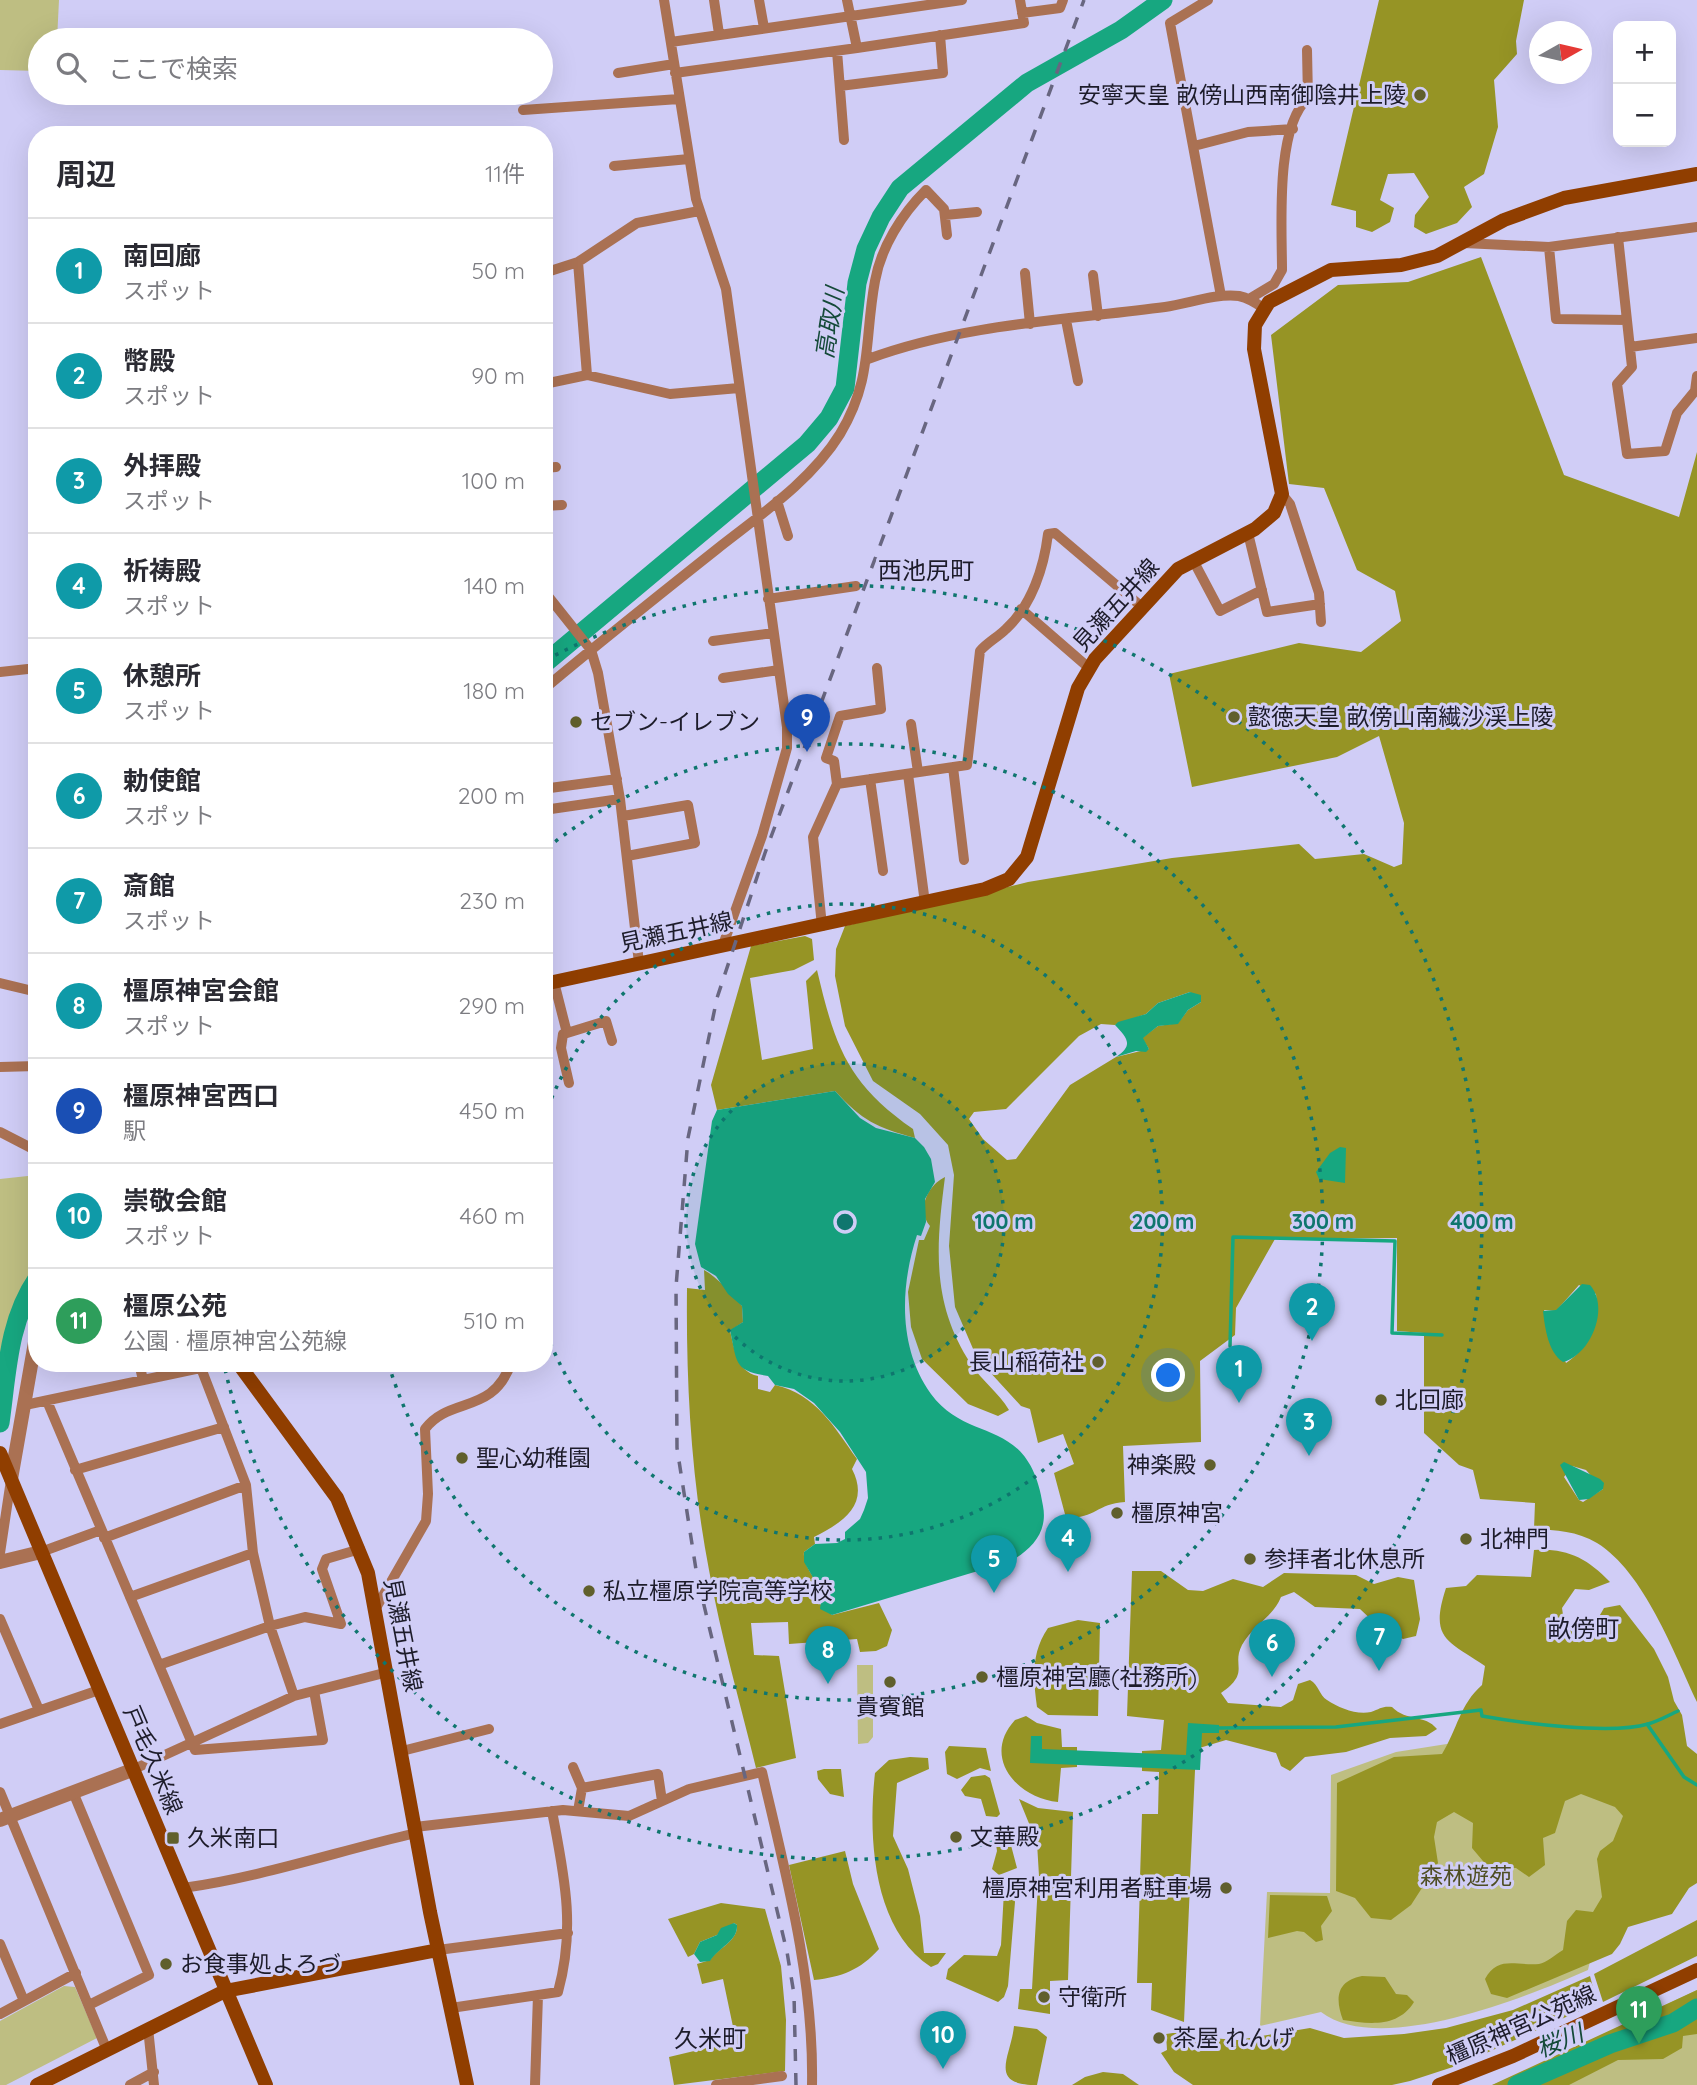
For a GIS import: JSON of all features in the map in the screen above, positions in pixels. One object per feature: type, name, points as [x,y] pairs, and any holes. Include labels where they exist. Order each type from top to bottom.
[{"type":"main road","points":[[1282,494],[1254,349],[1255,325],[1269,302],[1331,270],[1401,265],[1437,256],[1504,220],[1564,198],[1697,174]]},
{"type":"main road","name":"見瀬五井線","points":[[553,982],[822,926],[998,885],[1019,868],[1031,846],[1067,722],[1089,668],[1169,577],[1193,560],[1267,521],[1279,505],[1282,494]]},
{"type":"main road","name":"見瀬五井線","points":[[245,1372],[337,1498],[360,1549],[376,1608],[415,1830],[467,2085]]},
{"type":"main road","name":"戸毛久米線","points":[[0,1452],[266,2085]]},
{"type":"main road","points":[[37,2085],[106,2048],[225,1991],[438,1950]]},
{"type":"main road","name":"橿原神宮公苑線","points":[[1439,2085],[1513,2056],[1697,1970]]},
{"type":"street","points":[[664,0],[699,211],[724,278],[749,472],[787,727],[787,748],[755,858],[723,945]]},
{"type":"street","points":[[714,0],[719,34]]},
{"type":"street","points":[[759,0],[764,28]]},
{"type":"street","points":[[847,0],[857,48]]},
{"type":"street","points":[[671,42],[962,0]]},
{"type":"street","points":[[618,73],[837,51],[1024,23],[1020,0]]},
{"type":"street","points":[[1022,13],[1060,8],[1063,0]]},
{"type":"street","points":[[1203,1],[1170,23],[1221,296]]},
{"type":"street","points":[[840,86],[943,73],[940,35]]},
{"type":"street","points":[[1249,299],[1280,278],[1284,158],[1298,107],[1308,98],[1307,50]]},
{"type":"street","points":[[837,51],[844,140]]},
{"type":"street","points":[[523,110],[679,99]]},
{"type":"street","points":[[1194,146],[1248,132],[1293,129]]},
{"type":"street","points":[[614,166],[689,159]]},
{"type":"street","points":[[553,681],[755,512],[776,501],[820,460],[838,436],[856,401],[868,359],[875,279],[893,234],[905,214],[926,190],[944,209],[947,235]]},
{"type":"street","points":[[553,270],[579,262],[636,222],[699,211]]},
{"type":"street","points":[[945,215],[977,212]]},
{"type":"street","points":[[1464,243],[1549,247],[1697,227]]},
{"type":"street","points":[[1618,237],[1632,367],[1617,384],[1627,454],[1665,451],[1677,413],[1695,391],[1697,376]]},
{"type":"street","points":[[1549,247],[1556,319],[1627,320]]},
{"type":"street","points":[[579,262],[587,375]]},
{"type":"street","points":[[1025,273],[1030,324]]},
{"type":"street","points":[[1093,275],[1098,316]]},
{"type":"street","points":[[868,359],[916,344],[1030,324],[1180,306],[1221,296],[1249,299],[1263,308]]},
{"type":"street","points":[[1066,320],[1078,381]]},
{"type":"street","points":[[1630,347],[1697,338]]},
{"type":"street","points":[[553,382],[587,375],[670,394],[739,388]]},
{"type":"street","points":[[1282,494],[1290,504],[1321,604],[1321,622]]},
{"type":"street","points":[[776,501],[788,536]]},
{"type":"street","points":[[553,506],[562,505]]},
{"type":"street","points":[[837,784],[967,765],[980,651],[1007,628],[1021,609],[1042,570],[1048,534],[1055,533],[1142,607]]},
{"type":"street","points":[[1248,533],[1267,612],[1321,604]]},
{"type":"street","points":[[1193,560],[1220,611],[1262,590]]},
{"type":"street","points":[[768,599],[856,586]]},
{"type":"street","points":[[553,603],[589,648],[600,684],[623,816],[639,963]]},
{"type":"street","points":[[1021,609],[1089,668]]},
{"type":"street","points":[[713,641],[773,633]]},
{"type":"street","points":[[822,926],[813,837],[837,784],[834,761],[826,758],[840,716],[881,709],[877,668]]},
{"type":"street","points":[[0,672],[28,669]]},
{"type":"street","points":[[723,678],[779,670]]},
{"type":"street","points":[[911,724],[925,903]]},
{"type":"street","points":[[953,767],[964,860]]},
{"type":"street","points":[[553,788],[617,779]]},
{"type":"street","points":[[870,779],[883,871]]},
{"type":"street","points":[[553,809],[620,799]]},
{"type":"street","points":[[623,816],[688,805],[695,844],[627,856]]},
{"type":"street","points":[[0,983],[28,990]]},
{"type":"street","points":[[553,994],[567,1033]]},
{"type":"street","points":[[569,1083],[561,1048],[563,1034],[606,1021],[612,1041]]},
{"type":"street","points":[[0,1067],[28,1066]]},
{"type":"street","points":[[0,1132],[28,1146]]},
{"type":"street","points":[[0,1553],[9,1475],[30,1372]]},
{"type":"street","points":[[141,1372],[143,1380]]},
{"type":"street","points":[[24,1405],[182,1372]]},
{"type":"street","points":[[203,1372],[246,1485],[253,1553],[270,1626],[294,1696]]},
{"type":"street","points":[[376,1608],[426,1521],[428,1494],[425,1429],[439,1416],[496,1390],[508,1372]]},
{"type":"street","points":[[47,1401],[195,1750],[323,1740],[314,1691]]},
{"type":"street","points":[[75,1470],[224,1427]]},
{"type":"street","points":[[0,1562],[103,1534],[246,1485]]},
{"type":"street","points":[[159,1665],[270,1626],[304,1617],[341,1624],[322,1569],[326,1559],[360,1549]]},
{"type":"street","points":[[130,1597],[253,1553]]},
{"type":"street","points":[[0,1619],[39,1710]]},
{"type":"street","points":[[5,1818],[132,1770],[294,1696],[388,1672]]},
{"type":"street","points":[[0,1724],[99,1690]]},
{"type":"street","points":[[402,1751],[489,1729]]},
{"type":"street","points":[[573,1767],[582,1788],[578,1811]]},
{"type":"street","points":[[183,1888],[237,1880],[415,1830],[552,1811],[629,1815],[699,1786],[762,1772],[802,1957],[812,2026],[811,2085]]},
{"type":"street","points":[[582,1788],[659,1774],[662,1801]]},
{"type":"street","points":[[0,1792],[5,1818],[76,1973],[106,2048]]},
{"type":"street","points":[[73,1792],[149,1975],[89,2005]]},
{"type":"street","points":[[451,2008],[558,1992],[567,1960],[568,1933],[565,1886],[552,1811]]},
{"type":"street","points":[[438,1950],[568,1933]]},
{"type":"street","points":[[0,1944],[24,2001]]},
{"type":"street","points":[[0,2014],[76,1973]]},
{"type":"street","points":[[535,2085],[538,1995]]},
{"type":"street","points":[[148,2028],[154,2085]]},
{"type":"street","points":[[130,2085],[154,2072]]},
{"type":"street","points":[[716,2085],[782,2076]]},
{"type":"green space","points":[[0,0],[59,0],[58,28],[28,28],[28,71],[0,70]]},
{"type":"green space","points":[[28,1176],[28,1286],[14,1311],[0,1365],[0,1179]]},
{"type":"green space","points":[[857,1665],[873,1665],[873,1737],[868,1743],[858,1744]]},
{"type":"green space","name":"森林遊苑","points":[[1529,1731],[1643,1732],[1588,1970],[1492,2007],[1415,2026],[1379,2028],[1347,2024],[1321,2012],[1260,2026],[1267,1892],[1330,1893],[1331,1775],[1396,1752]]},
{"type":"green space","points":[[64,1986],[75,1987],[97,2038],[6,2085],[0,2085],[0,2021]]},
{"type":"green space","points":[[1697,1990],[1697,2085],[1492,2085],[1510,2078]]},
{"type":"shaded area","points":[[1379,0],[1524,0],[1516,41],[1517,54],[1494,80],[1498,127],[1484,174],[1464,187],[1472,207],[1457,223],[1426,234],[1414,227],[1415,215],[1429,197],[1414,173],[1388,174],[1380,200],[1394,208],[1390,222],[1372,232],[1356,227],[1356,211],[1331,205]]},
{"type":"shaded area","points":[[1481,257],[1564,475],[1679,517],[1697,452],[1697,1702],[1656,1615],[1629,1573],[1614,1556],[1582,1536],[1534,1529],[1535,1503],[1480,1499],[1473,1470],[1459,1465],[1424,1433],[1424,1333],[1397,1331],[1397,1238],[1275,1239],[1236,1308],[1235,1335],[1200,1361],[1201,1442],[1123,1446],[1125,1502],[1108,1505],[1084,1516],[1066,1518],[1054,1473],[1074,1464],[1063,1434],[1038,1443],[1030,1409],[1021,1406],[977,1358],[955,1307],[949,1246],[954,1175],[948,1145],[920,1114],[873,1081],[845,1026],[835,976],[836,949],[845,926],[1028,882],[1172,858],[1299,844],[1315,859],[1364,854],[1394,867],[1402,864],[1404,823],[1379,736],[1337,757],[1192,787],[1169,674],[1299,643],[1361,652],[1401,621],[1395,591],[1357,570],[1324,488],[1289,484],[1271,335],[1338,285],[1408,282]],"holes":[[[1190,992],[1201,1002],[1188,1010],[1178,1023],[1158,1026],[1142,1038],[1149,1049],[1116,1057],[1070,1085],[1016,1159],[1007,1160],[983,1139],[969,1119],[974,1112],[1006,1109],[1079,1036],[1101,1024],[1115,1025],[1146,1014],[1158,1003]],[[1579,1285],[1596,1294],[1596,1315],[1592,1333],[1582,1349],[1566,1363],[1544,1310],[1556,1311]],[[1572,1466],[1586,1470],[1603,1489],[1583,1502],[1564,1477]]]},
{"type":"shaded area","points":[[805,936],[812,939],[814,960],[794,970],[750,978],[762,1060],[813,1049],[806,981],[817,970],[830,1020],[847,1061],[858,1079],[873,1095],[913,1129],[915,1138],[871,1122],[835,1091],[717,1110],[711,1085],[751,946]]},
{"type":"shaded area","points":[[1190,992],[1201,995],[1201,1002],[1188,1010],[1178,1024],[1158,1026],[1143,1038],[1149,1049],[1146,1052],[1136,1051],[1116,1057],[1127,1045],[1125,1037],[1115,1025],[1118,1022],[1146,1014],[1158,1003]]},
{"type":"shaded area","points":[[835,1091],[860,1118],[876,1128],[915,1138],[931,1159],[935,1182],[925,1199],[926,1222],[921,1236],[917,1235],[907,1275],[905,1317],[912,1357],[931,1394],[946,1410],[996,1435],[1025,1457],[1036,1477],[1044,1515],[1037,1539],[1011,1561],[832,1615],[820,1609],[822,1593],[804,1562],[804,1552],[815,1544],[837,1543],[845,1539],[845,1532],[860,1519],[868,1498],[866,1472],[840,1432],[814,1403],[794,1389],[775,1385],[768,1376],[749,1371],[739,1364],[730,1330],[743,1322],[742,1306],[728,1294],[716,1276],[701,1267],[695,1244],[712,1121],[717,1110]]},
{"type":"shaded area","points":[[1340,1147],[1346,1148],[1345,1183],[1319,1179],[1316,1172],[1330,1153]]},
{"type":"shaded area","points":[[945,1177],[939,1251],[943,1296],[958,1341],[971,1364],[1009,1410],[998,1416],[968,1404],[922,1359],[911,1327],[908,1292],[919,1240],[924,1240],[930,1226],[926,1220],[924,1206],[929,1192]]},
{"type":"shaded area","points":[[704,1270],[742,1306],[743,1322],[730,1331],[741,1365],[758,1376],[758,1389],[770,1392],[775,1385],[802,1396],[823,1414],[857,1459],[852,1469],[858,1492],[851,1511],[835,1525],[814,1537],[815,1544],[804,1552],[806,1565],[820,1590],[820,1604],[832,1615],[879,1603],[892,1630],[887,1646],[876,1651],[860,1652],[857,1639],[789,1644],[788,1622],[751,1623],[754,1655],[779,1656],[796,1758],[756,1768],[714,1595],[694,1465],[687,1359],[687,1288],[705,1290]]},
{"type":"shaded area","points":[[1582,1284],[1590,1285],[1596,1294],[1598,1317],[1582,1350],[1563,1362],[1551,1346],[1543,1311],[1556,1310]]},
{"type":"shaded area","points":[[1564,1462],[1600,1479],[1604,1483],[1603,1489],[1589,1499],[1579,1500],[1560,1465]]},
{"type":"shaded area","points":[[1534,1550],[1557,1551],[1576,1556],[1610,1582],[1589,1590],[1575,1589],[1562,1608],[1565,1628],[1585,1630],[1593,1625],[1604,1608],[1620,1605],[1654,1649],[1668,1677],[1674,1701],[1682,1715],[1687,1746],[1697,1754],[1697,1883],[1689,1888],[1672,1914],[1628,1927],[1612,1954],[1507,1998],[1491,1994],[1485,1979],[1502,1964],[1539,1964],[1563,1950],[1567,1921],[1576,1910],[1593,1912],[1602,1897],[1597,1859],[1600,1851],[1613,1841],[1623,1816],[1615,1807],[1581,1794],[1565,1801],[1555,1833],[1543,1838],[1545,1865],[1529,1877],[1516,1868],[1488,1867],[1472,1848],[1473,1823],[1454,1812],[1437,1822],[1434,1837],[1438,1863],[1411,1905],[1391,1920],[1371,1918],[1355,1898],[1336,1891],[1337,1783],[1394,1757],[1442,1754],[1469,1700],[1482,1685],[1485,1666],[1452,1644],[1441,1629],[1441,1605],[1446,1588],[1466,1586],[1477,1575],[1531,1577]]},
{"type":"shaded area","points":[[1132,1571],[1161,1571],[1188,1590],[1203,1591],[1233,1579],[1263,1587],[1284,1573],[1356,1575],[1374,1584],[1398,1577],[1414,1580],[1420,1619],[1416,1636],[1403,1639],[1378,1626],[1360,1609],[1315,1607],[1294,1592],[1281,1597],[1242,1645],[1238,1658],[1238,1674],[1221,1693],[1228,1703],[1281,1707],[1293,1700],[1298,1684],[1310,1680],[1324,1698],[1342,1708],[1365,1713],[1392,1707],[1404,1715],[1427,1721],[1437,1729],[1426,1736],[1390,1738],[1346,1752],[1305,1757],[1290,1771],[1281,1766],[1276,1753],[1226,1740],[1196,1749],[1190,1878],[1140,1878],[1142,1814],[1158,1814],[1159,1772],[1142,1771],[1142,1751],[1161,1750],[1164,1720],[1127,1716]]},
{"type":"shaded area","points":[[1078,1620],[1100,1623],[1098,1716],[1048,1715],[1037,1707],[1034,1676],[1042,1637],[1048,1628]]},
{"type":"shaded area","points":[[1026,1716],[1037,1723],[1061,1729],[1062,1747],[1077,1747],[1077,1767],[1061,1768],[1058,1802],[1029,1793],[1008,1773],[1003,1761],[1005,1734],[1015,1720]]},
{"type":"shaded area","points":[[1188,1723],[1219,1725],[1219,1733],[1202,1733],[1200,1770],[1030,1763],[1031,1736],[1042,1736],[1042,1749],[1186,1755]]},
{"type":"shaded area","points":[[949,1746],[986,1748],[991,1771],[980,1768],[957,1779],[947,1774],[945,1752]]},
{"type":"shaded area","points":[[928,1758],[929,1769],[897,1783],[893,1836],[908,1869],[920,1916],[924,1953],[946,1953],[938,1964],[931,1967],[911,1950],[896,1929],[878,1879],[874,1852],[872,1824],[875,1773],[889,1760]]},
{"type":"shaded area","points":[[841,1769],[844,1797],[830,1794],[818,1779],[817,1771]]},
{"type":"shaded area","points":[[985,1775],[990,1778],[1000,1814],[997,1817],[986,1816],[981,1799],[965,1796],[961,1790],[971,1777]]},
{"type":"shaded area","points":[[1019,1799],[1038,1808],[1073,1812],[1071,1877],[1039,1876],[1037,1843]]},
{"type":"shaded area","points":[[1000,1832],[1008,1834],[1017,1868],[999,1875],[992,1869],[997,1851],[995,1837]]},
{"type":"shaded area","points":[[845,1851],[853,1884],[879,1949],[850,1971],[814,1980],[789,1865]]},
{"type":"shaded area","points":[[1038,1884],[1071,1884],[1068,1980],[1050,1981],[1050,2014],[1018,2009],[1020,1989],[1032,1989]]},
{"type":"shaded area","points":[[1140,1884],[1190,1884],[1184,2022],[1151,2010],[1152,1983],[1137,1983]]},
{"type":"shaded area","points":[[1012,1890],[1015,1902],[1008,1986],[1004,1997],[998,2002],[946,1979],[948,1969],[964,1955],[997,1956],[1001,1945],[1004,1891]]},
{"type":"shaded area","points":[[1270,1895],[1327,1896],[1332,1911],[1321,1926],[1323,1940],[1316,1942],[1304,1932],[1297,1931],[1268,1938]]},
{"type":"shaded area","points":[[721,1903],[765,1909],[781,1966],[786,2020],[785,2071],[674,2085],[669,2057],[736,2041],[723,1979],[702,1984],[697,1964],[710,1960],[727,1944],[734,1936],[737,1925],[734,1923],[717,1935],[700,1942],[694,1954],[688,1957],[668,1919]]},
{"type":"shaded area","points":[[1697,1920],[1697,1956],[1603,2002],[1594,1974]]},
{"type":"shaded area","points":[[734,1923],[737,1925],[736,1931],[731,1940],[710,1961],[700,1962],[694,1954],[700,1942],[717,1935],[721,1928]]},
{"type":"shaded area","points":[[1590,1976],[1597,2003],[1462,2064],[1392,2085],[1193,2085],[1174,2072],[1161,2053],[1167,2050],[1166,2034],[1180,2032],[1196,2037],[1238,2040],[1310,2028],[1344,2038],[1446,2028],[1513,2010]]},
{"type":"shaded area","points":[[1385,1977],[1396,1994],[1407,1995],[1414,2002],[1400,2016],[1391,2020],[1363,2023],[1343,2020],[1339,2005],[1342,1987],[1353,1978]]},
{"type":"shaded area","points":[[1697,1990],[1697,2034],[1683,2036],[1682,2048],[1663,2059],[1618,2060],[1569,2085],[1492,2085]]},
{"type":"shaded area","points":[[1014,2026],[1037,2029],[1047,2037],[1037,2085],[1022,2084],[1007,2075],[1007,2058]]},
{"type":"shaded area","points":[[1103,2072],[1123,2074],[1139,2085],[1072,2085],[1085,2077]]},
{"type":"waterway","name":"高取川","points":[[553,656],[807,444],[829,418],[845,388],[857,283],[866,249],[881,217],[900,188],[1027,83],[1121,30],[1163,0]]},
{"type":"waterway","points":[[1230,1346],[1233,1237],[1395,1241],[1392,1333],[1442,1335]]},
{"type":"waterway","name":"高取川","points":[[0,1423],[10,1348],[28,1293]]},
{"type":"waterway","points":[[1219,1728],[1336,1727],[1481,1710],[1482,1716],[1519,1722],[1612,1728],[1648,1724],[1678,1711]]},
{"type":"waterway","points":[[1647,1724],[1684,1777],[1697,1785]]},
{"type":"waterway","name":"桜川","points":[[1517,2085],[1610,2044],[1673,2023],[1697,2008]]},
{"type":"railway","points":[[796,2085],[794,1994],[787,1952],[697,1576],[677,1448],[676,1287],[688,1138],[717,998],[765,853],[1084,0]]},
{"type":"place","name":"安寧天皇 畝傍山西南御陰井上陵","points":[[1420,95]]},
{"type":"place","name":"懿徳天皇 畝傍山南繊沙渓上陵","points":[[1234,717]]},
{"type":"place","name":"セブン-イレブン","points":[[576,722]]},
{"type":"place","name":"橿原神宮西口","points":[[807,752]]},
{"type":"place","name":"幣殿","points":[[1312,1341]]},
{"type":"place","name":"長山稲荷社","points":[[1098,1362]]},
{"type":"place","name":"北回廊","points":[[1381,1400]]},
{"type":"place","name":"南回廊","points":[[1239,1403]]},
{"type":"place","name":"外拝殿","points":[[1309,1456]]},
{"type":"place","name":"聖心幼稚園","points":[[462,1458]]},
{"type":"place","name":"神楽殿","points":[[1210,1465]]},
{"type":"place","name":"橿原神宮","points":[[1117,1513]]},
{"type":"place","name":"北神門","points":[[1466,1539]]},
{"type":"place","name":"参拝者北休息所","points":[[1250,1559]]},
{"type":"place","name":"祈祷殿","points":[[1068,1572]]},
{"type":"place","name":"私立橿原学院高等学校","points":[[589,1591]]},
{"type":"place","name":"休憩所","points":[[994,1593]]},
{"type":"place","name":"斎館","points":[[1379,1671]]},
{"type":"place","name":"橿原神宮廳(社務所)","points":[[982,1677]]},
{"type":"place","name":"勅使館","points":[[1272,1677]]},
{"type":"place","name":"貴賓館","points":[[890,1682]]},
{"type":"place","name":"橿原神宮会館","points":[[828,1684]]},
{"type":"place","name":"文華殿","points":[[956,1837]]},
{"type":"place","name":"久米南口","points":[[173,1838]]},
{"type":"place","name":"橿原神宮利用者駐車場","points":[[1226,1888]]},
{"type":"place","name":"お食事処よろづ","points":[[166,1964]]},
{"type":"place","name":"守衛所","points":[[1044,1997]]},
{"type":"place","name":"茶屋 れんげ","points":[[1159,2038]]},
{"type":"place","name":"橿原公苑","points":[[1639,2044]]},
{"type":"place","name":"崇敬会館","points":[[943,2069]]},
{"type":"district","name":"西池尻町","points":[[926,571]]},
{"type":"district","name":"畝傍町","points":[[1583,1629]]},
{"type":"district","name":"久米町","points":[[710,2039]]}]
